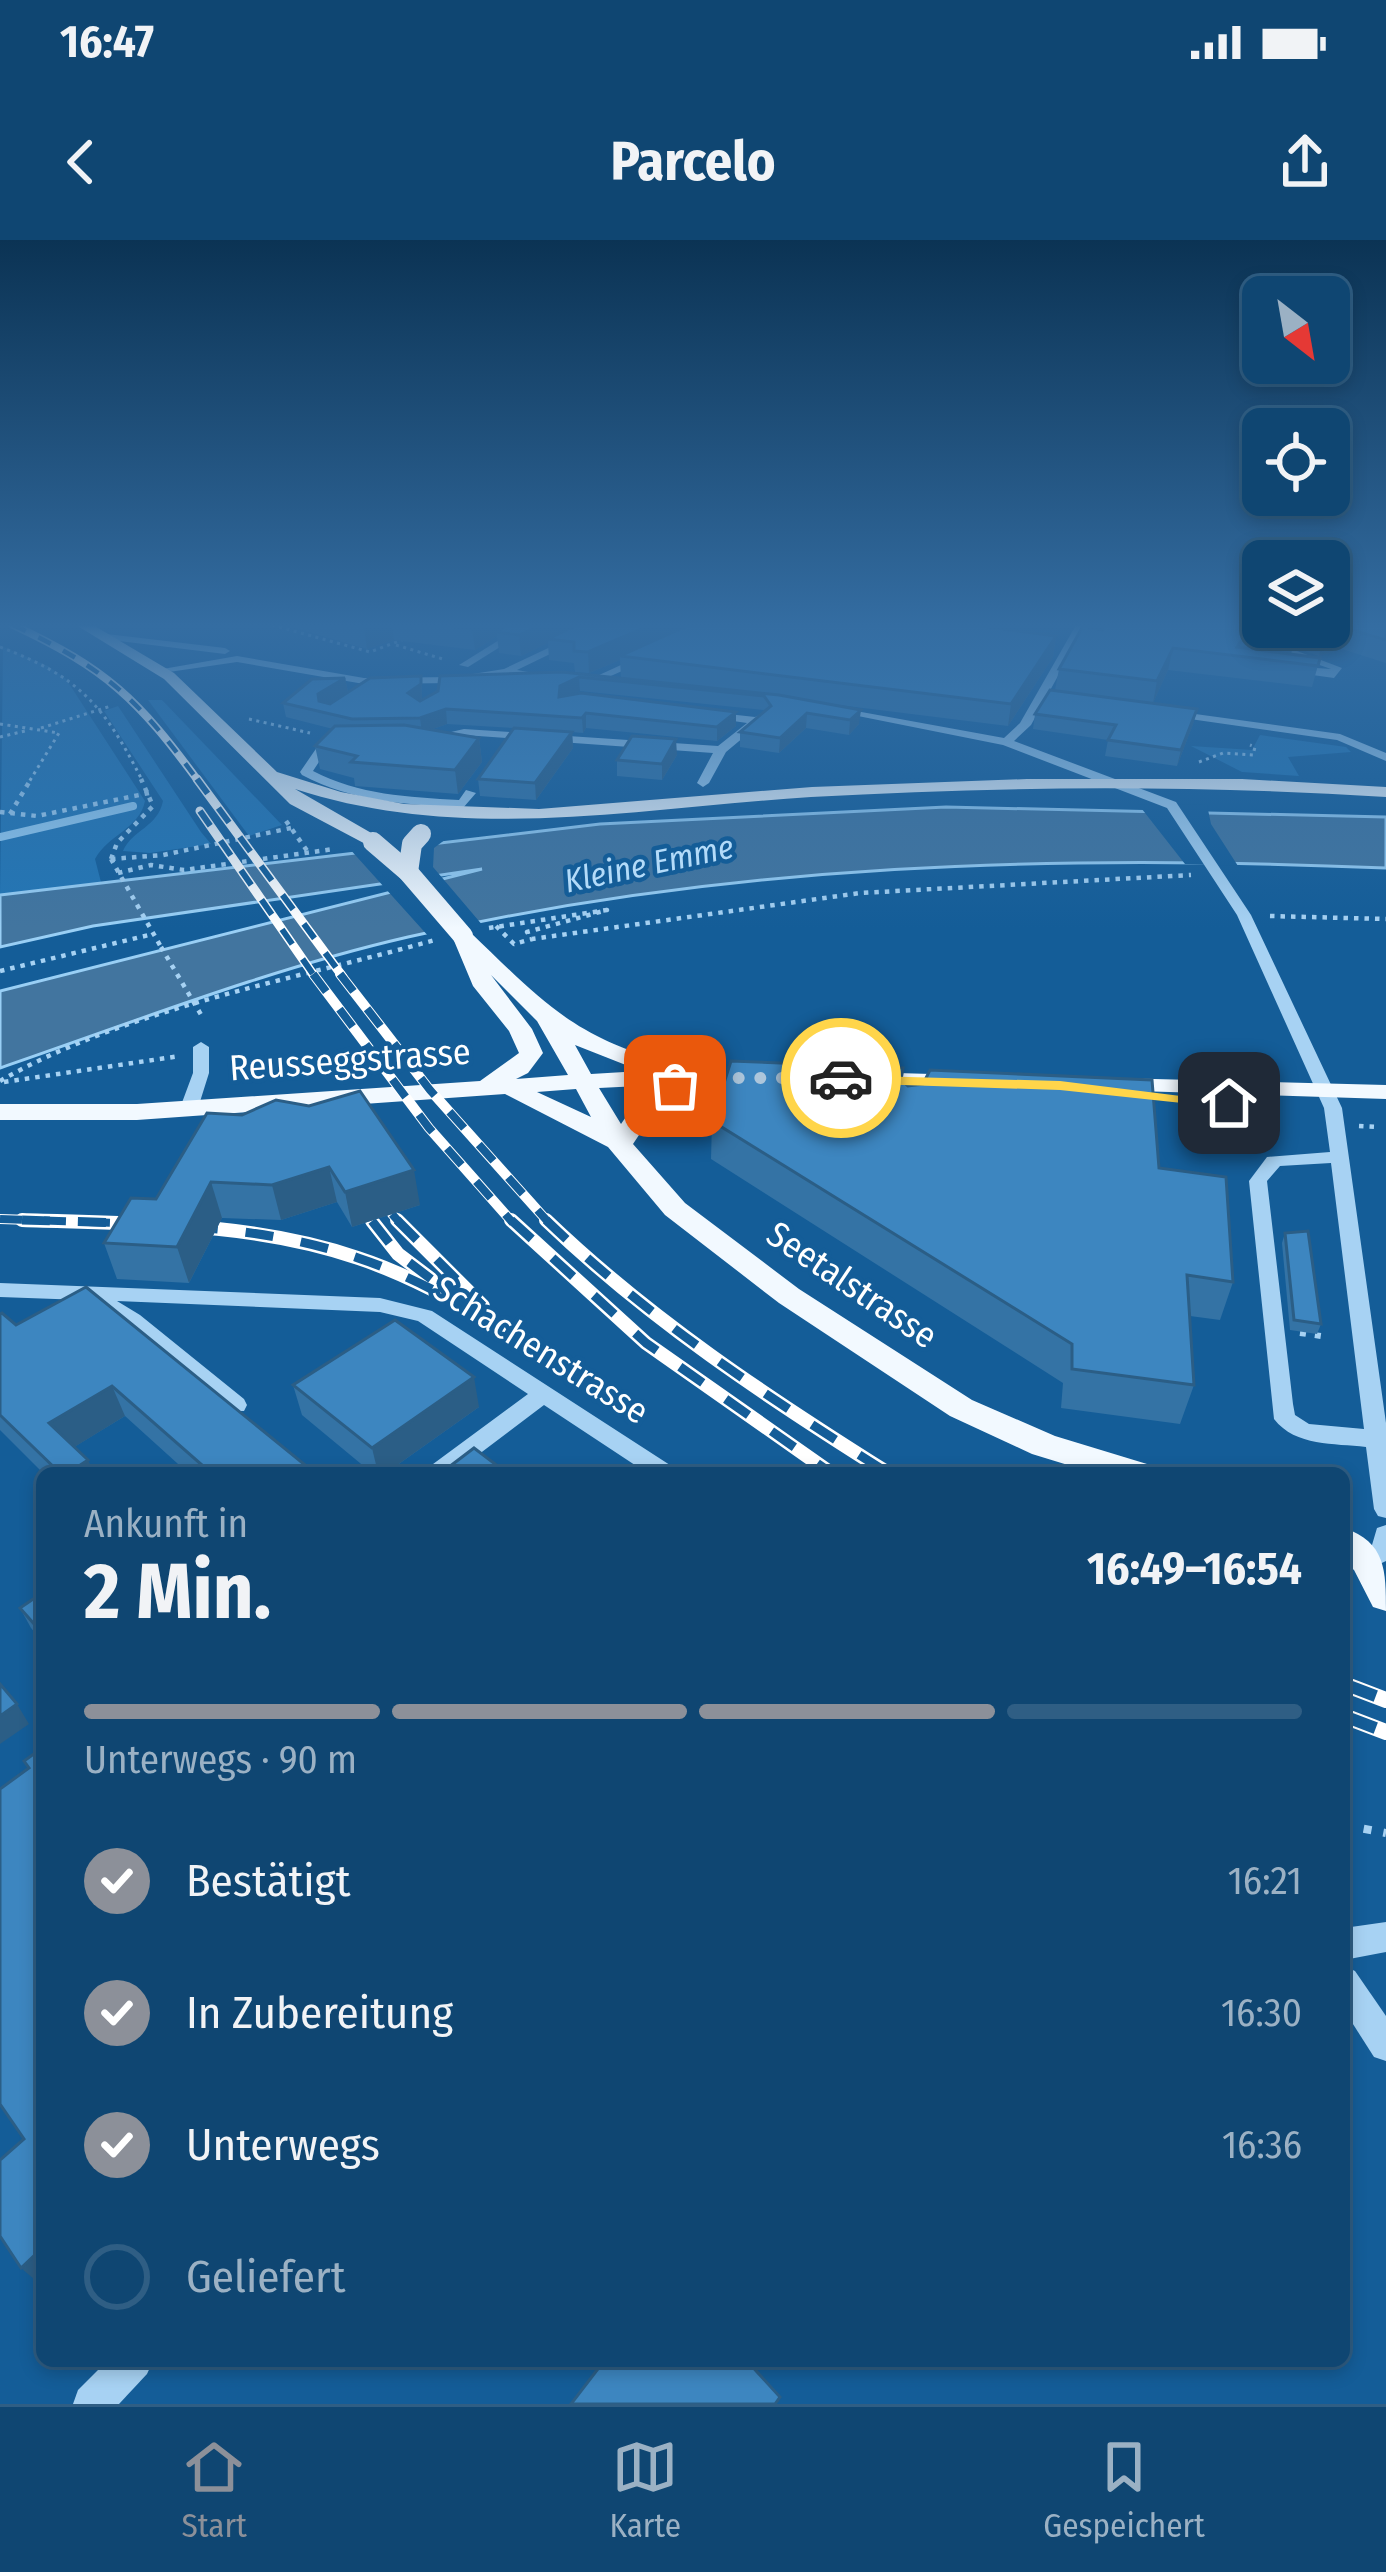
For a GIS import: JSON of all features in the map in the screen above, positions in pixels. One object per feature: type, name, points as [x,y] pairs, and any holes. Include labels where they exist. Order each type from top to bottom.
[{"type":"main road","points":[[220,726],[296,800],[374,842],[408,872],[463,935],[547,1018],[612,1056],[704,1078],[789,1078]]},
{"type":"main road","points":[[272,776],[350,804],[468,818],[809,793],[1118,781],[1386,792]]},
{"type":"main road","points":[[408,872],[412,844],[421,834],[468,818]]},
{"type":"main road","points":[[463,935],[484,986],[520,1029],[531,1052],[519,1068],[475,1088]]},
{"type":"main road","name":"Seetalstrasse","points":[[547,1018],[620,1145],[658,1193],[733,1255],[923,1384],[1002,1428],[1118,1467]]},
{"type":"main road","points":[[475,1088],[549,1103],[620,1145],[652,1097],[704,1078]]},
{"type":"main road","name":"Reusseggstrasse","points":[[0,1112],[189,1108],[704,1078]]},
{"type":"main road","points":[[827,1078],[917,1088],[990,1083]]},
{"type":"main road","points":[[1081,1087],[1156,1100],[1329,1099],[1386,1092]]},
{"type":"main road","points":[[1329,1099],[1386,1111]]},
{"type":"main road","points":[[1366,1546],[1386,1596]]},
{"type":"street","points":[[703,783],[721,750],[752,726]]},
{"type":"street","points":[[918,726],[1006,742],[1172,805],[1244,915],[1329,1099],[1381,1440],[1386,1509]]},
{"type":"street","points":[[1006,742],[1024,726]]},
{"type":"street","points":[[1264,726],[1340,736],[1386,757]]},
{"type":"street","points":[[402,741],[464,732],[721,750]]},
{"type":"street","points":[[498,754],[514,736]]},
{"type":"street","points":[[420,740],[416,748],[457,751]]},
{"type":"street","points":[[346,742],[326,742],[306,772],[358,797],[463,804],[470,793]]},
{"type":"street","points":[[189,1108],[200,1073],[200,1047]]},
{"type":"street","points":[[1337,1157],[1274,1161],[1258,1181],[1282,1404],[1285,1419],[1304,1432],[1381,1440]]},
{"type":"street","name":"Schachenstrasse","points":[[0,1291],[380,1305],[425,1316],[656,1467]]},
{"type":"street","points":[[51,1312],[85,1293],[133,1320],[236,1405]]},
{"type":"street","points":[[444,1467],[545,1393]]},
{"type":"street","points":[[1350,1943],[1386,1937]]},
{"type":"street","points":[[1350,1991],[1386,2045]]},
{"type":"street","points":[[92,2404],[128,2367]]},
{"type":"path","points":[[10,814],[58,733],[14,726]]},
{"type":"path","points":[[0,737],[44,726]]},
{"type":"path","points":[[0,1082],[162,1061],[200,1047],[208,1028],[111,859],[119,839],[149,815],[153,806],[103,726]]},
{"type":"path","points":[[1197,764],[1223,753],[1253,755],[1255,747],[1246,744]]},
{"type":"path","points":[[0,812],[37,816],[149,794]]},
{"type":"path","points":[[111,859],[151,856],[292,828],[308,852]]},
{"type":"path","points":[[151,856],[152,865]]},
{"type":"path","points":[[120,877],[152,865],[184,870],[268,857]]},
{"type":"path","points":[[496,926],[514,944],[724,905],[874,888],[974,879],[1215,871]]},
{"type":"path","points":[[0,1082],[33,1062],[160,1017],[496,926],[607,910],[527,932],[532,939]]},
{"type":"path","points":[[1244,915],[1386,919]]},
{"type":"path","points":[[0,971],[153,934]]},
{"type":"path","points":[[1350,1826],[1384,1832]]},
{"type":"shaded area","points":[[2,726],[96,726],[145,801],[137,818],[95,859],[102,886],[0,895]]},
{"type":"shaded area","points":[[114,726],[131,726],[211,844],[150,853],[123,851],[156,817],[163,801]]},
{"type":"shaded area","points":[[167,726],[187,726],[282,825],[249,836]]},
{"type":"shaded area","points":[[1260,735],[1346,747],[1351,752],[1288,757],[1299,776],[1242,772],[1191,746],[1252,750]]},
{"type":"water","name":"Kleine Emme","points":[[946,807],[1386,817],[1386,868],[1017,864],[772,879],[651,893],[529,912],[356,950],[202,997],[0,1068],[0,991],[482,869],[93,926],[0,947],[0,895],[600,824]]},
{"type":"pier","points":[[1138,804],[1207,805],[1211,824],[1238,866],[1185,864]]},
{"type":"pier","points":[[454,833],[434,848],[433,867],[484,927],[430,938],[348,847]]},
{"type":"building","points":[[335,726],[410,726],[479,738],[455,770],[351,762],[357,756],[315,746]]},
{"type":"building","points":[[747,726],[793,726],[780,738],[740,732]]},
{"type":"building","points":[[1115,726],[1190,726],[1181,750],[1108,740]]},
{"type":"building","points":[[514,728],[572,732],[535,783],[478,779]]},
{"type":"building","points":[[632,736],[676,739],[662,764],[617,760]]},
{"type":"building","points":[[731,1061],[903,1068],[901,1080],[908,1086],[923,1084],[930,1070],[1152,1080],[1159,1168],[1226,1177],[1233,1282],[1187,1275],[1194,1385],[1072,1369],[1072,1344],[712,1121]]},
{"type":"building","points":[[360,1091],[414,1170],[345,1192],[329,1167],[272,1185],[211,1182],[177,1247],[104,1243],[131,1198],[156,1199],[207,1113],[242,1115],[276,1100],[309,1106]]},
{"type":"building","points":[[1308,1231],[1321,1324],[1294,1320],[1285,1233]]},
{"type":"building","points":[[86,1287],[308,1467],[204,1467],[112,1386],[49,1423],[88,1460],[77,1467],[54,1467],[0,1415],[0,1314],[16,1325]]},
{"type":"building","points":[[395,1320],[474,1377],[372,1448],[293,1385]]},
{"type":"building","points":[[474,1448],[499,1467],[449,1467]]},
{"type":"building","points":[[36,1597],[36,1626],[20,1608]]},
{"type":"building","points":[[0,1684],[17,1704],[0,1716]]},
{"type":"building","points":[[36,1752],[36,2254],[21,2268],[0,2236],[0,2160],[24,2139],[0,2104],[0,1789],[29,1768],[24,1761]]},
{"type":"building","points":[[599,2367],[752,2367],[780,2397],[775,2404],[571,2404]]},
{"type":"waterway","points":[[0,837],[133,806]]},
{"type":"railway","points":[[154,726],[199,782]]},
{"type":"railway","points":[[197,779],[343,977]]},
{"type":"railway","points":[[200,811],[315,977]]},
{"type":"railway","points":[[313,974],[429,1128],[513,1223]]},
{"type":"railway","points":[[340,974],[430,1090],[548,1222]]},
{"type":"railway","points":[[392,1214],[400,1223]]},
{"type":"railway","points":[[0,1219],[118,1223]]},
{"type":"railway","points":[[22,1220],[192,1227],[317,1246],[405,1276],[538,1348]]},
{"type":"railway","points":[[397,1220],[400,1223]]},
{"type":"railway","points":[[511,1220],[646,1343],[822,1467]]},
{"type":"railway","points":[[372,1221],[398,1254],[431,1279]]},
{"type":"railway","points":[[548,1222],[626,1291],[710,1355],[879,1467]]},
{"type":"railway","points":[[400,1223],[483,1306]]},
{"type":"railway","points":[[527,1341],[582,1374]]},
{"type":"railway","points":[[1350,1686],[1386,1700]]},
{"type":"railway","points":[[1350,1718],[1386,1732]]},
{"type":"way so far","points":[[675,1086],[704,1078],[841,1078]]},
{"type":"route","points":[[841,1078],[1060,1086],[1156,1100],[1229,1103]]}]
